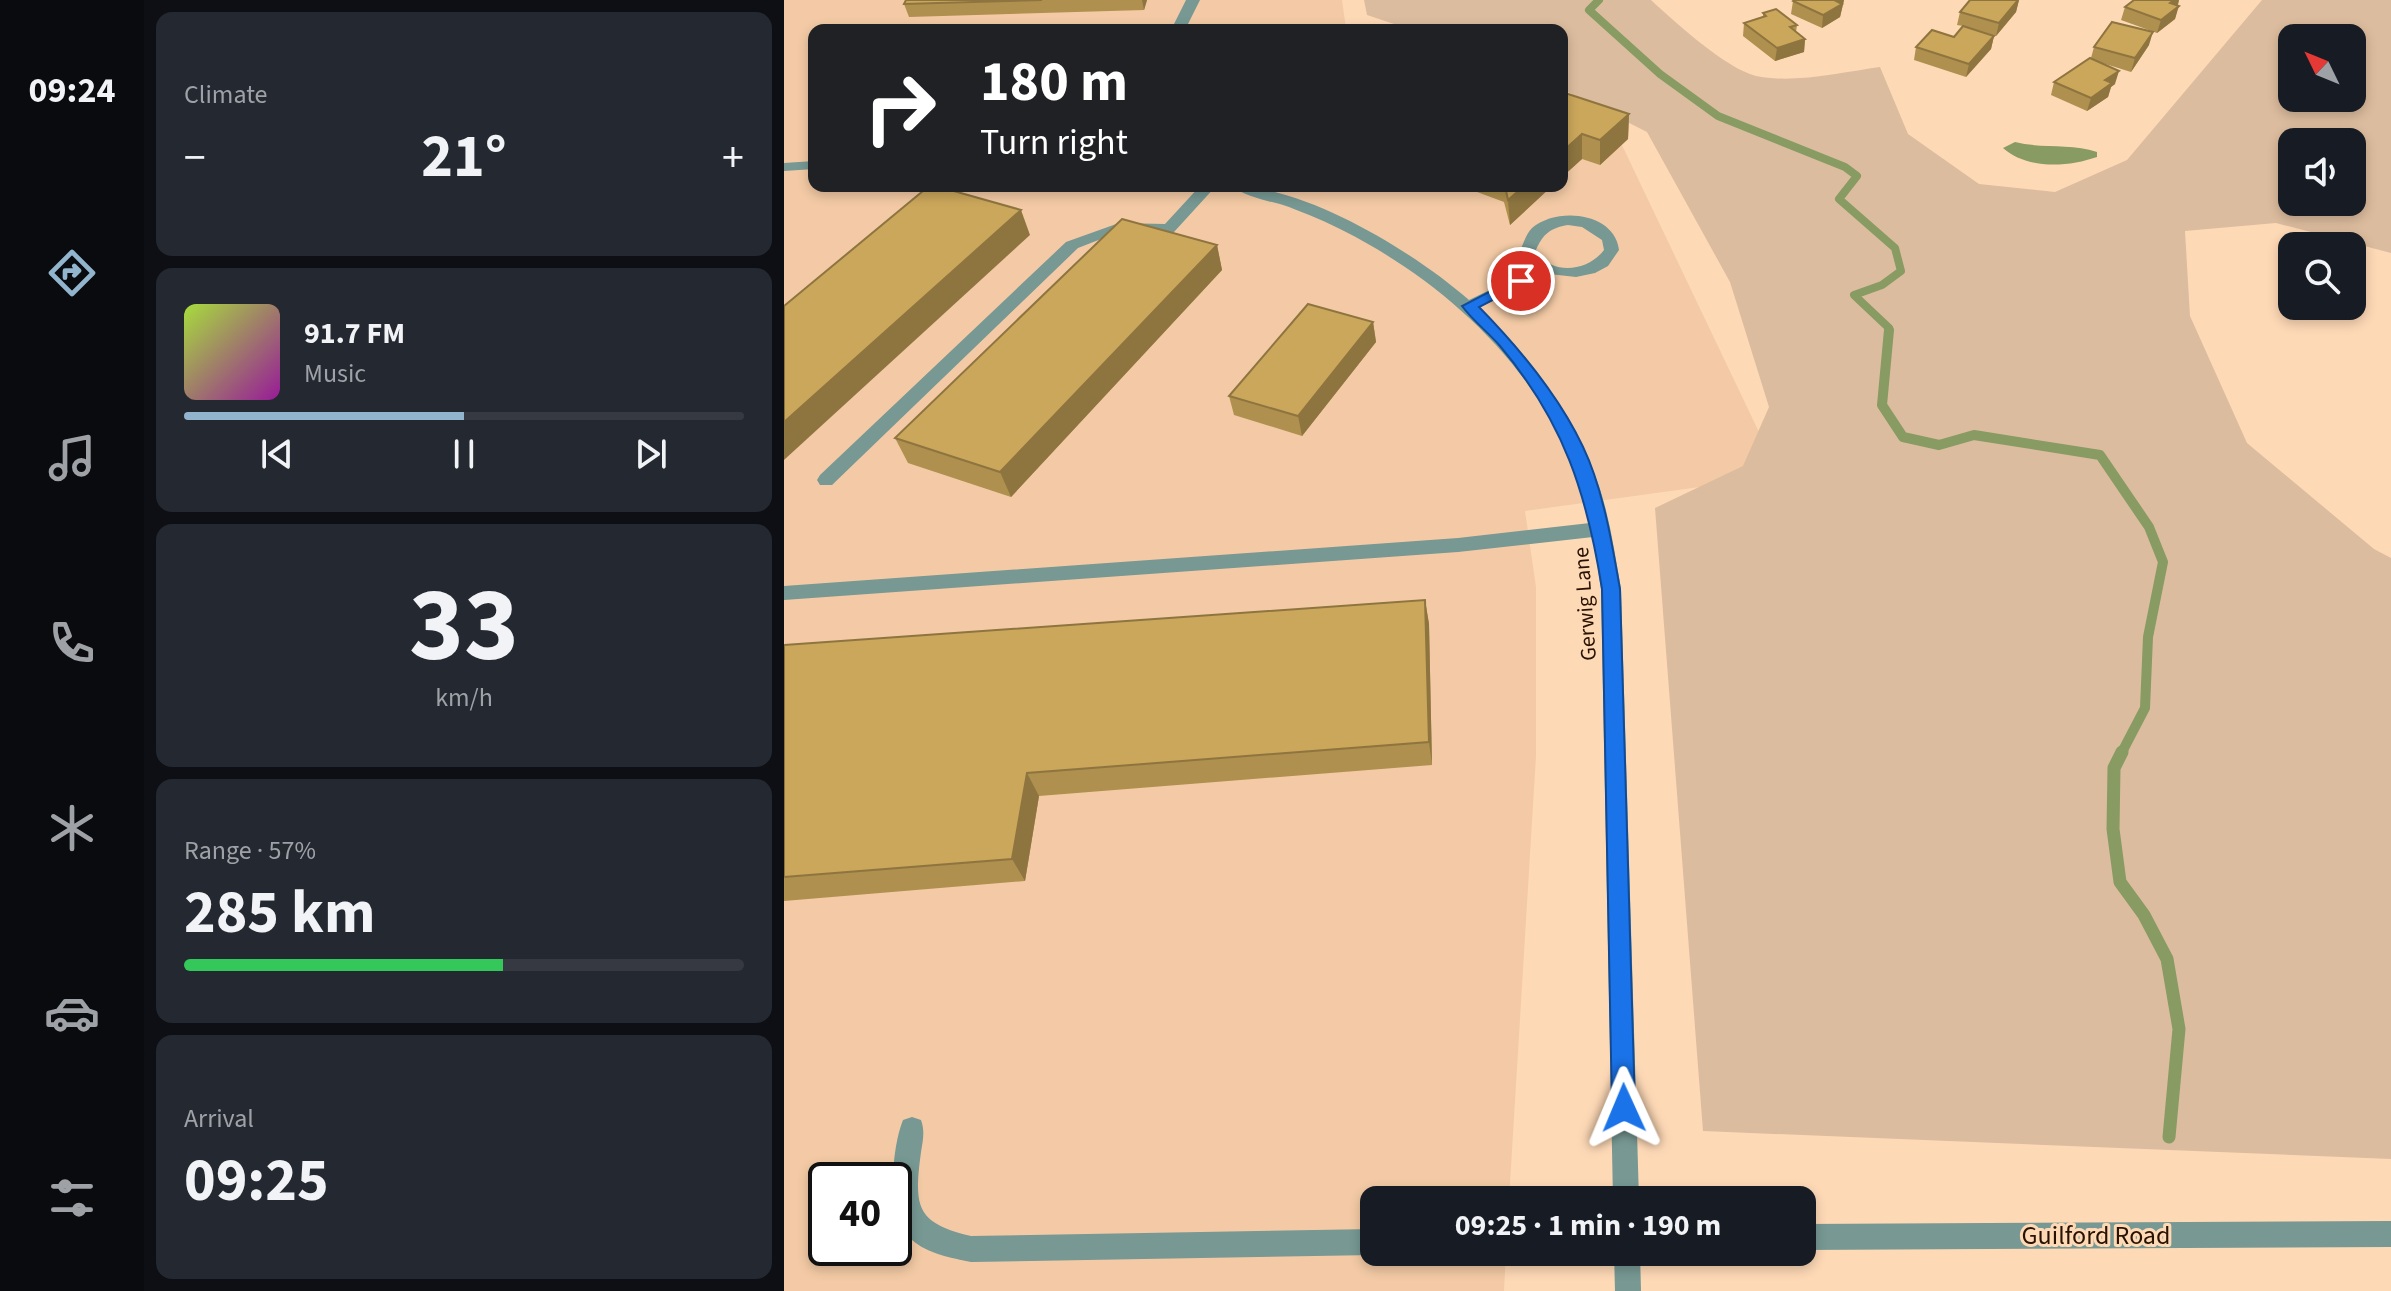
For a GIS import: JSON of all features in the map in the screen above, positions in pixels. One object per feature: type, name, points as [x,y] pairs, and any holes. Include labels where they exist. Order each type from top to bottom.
[{"type":"street","points":[[1181,24],[1193,0]]},
{"type":"street","points":[[784,167],[808,165]]},
{"type":"street","points":[[826,480],[1072,245],[1108,229],[1131,224],[1169,229],[1203,192]]},
{"type":"street","name":"Gerwig Lane","points":[[1258,192],[1316,211],[1370,238],[1428,273],[1469,306],[1506,343],[1560,421],[1585,471],[1601,529],[1611,589],[1626,1186]]},
{"type":"street","points":[[1469,306],[1547,269],[1567,273],[1597,267],[1610,257],[1614,249],[1611,238],[1601,227],[1585,222],[1555,222],[1540,228],[1530,237],[1528,250],[1534,260],[1547,269]]},
{"type":"street","points":[[784,593],[1458,545],[1601,529]]},
{"type":"street","points":[[912,1129],[904,1192],[914,1222],[931,1239],[971,1249],[1360,1242]]},
{"type":"street","name":"Guilford Road","points":[[1816,1237],[2391,1234]]},
{"type":"street","points":[[1627,1266],[1628,1291]]},
{"type":"shaded area","points":[[784,0],[1342,0],[1345,24],[808,24],[808,192],[1568,192],[1568,106],[1610,120],[1780,476],[1525,511],[1536,587],[1536,756],[1510,1186],[1360,1186],[1360,1266],[1505,1266],[1504,1291],[784,1291]]},
{"type":"shaded area","points":[[1364,0],[1651,0],[1715,54],[1756,76],[1802,78],[1880,67],[1908,134],[1979,184],[2055,192],[2127,160],[2262,0],[2391,0],[2391,253],[2366,246],[2366,232],[2310,232],[2276,223],[2185,231],[2190,316],[2247,443],[2374,549],[2391,558],[2391,1159],[1703,1131],[1655,508],[1743,466],[1769,407],[1730,282],[1647,132],[1568,92],[1568,24],[1394,24],[1367,15]]},
{"type":"shaded area","points":[[2015,142],[2087,149],[2097,152],[2097,157],[2074,163],[2036,163],[2003,148]]},
{"type":"building","points":[[906,0],[1042,0],[904,4]]},
{"type":"building","points":[[1794,0],[1839,0],[1836,1],[1842,4],[1823,15]]},
{"type":"building","points":[[1970,0],[2018,0],[1999,23],[1960,12]]},
{"type":"building","points":[[2134,0],[2174,0],[2170,3],[2179,6],[2161,20],[2125,7]]},
{"type":"building","points":[[1776,9],[1797,25],[1790,27],[1805,39],[1777,48],[1744,23],[1766,16],[1763,13]]},
{"type":"building","points":[[2112,22],[2153,32],[2135,58],[2094,47]]},
{"type":"building","points":[[1963,26],[1994,36],[1969,64],[1916,47],[1932,30],[1954,37]]},
{"type":"building","points":[[2090,58],[2119,71],[2105,80],[2112,83],[2091,98],[2054,82]]},
{"type":"building","points":[[1568,94],[1629,114],[1600,140],[1582,134],[1568,147]]},
{"type":"building","points":[[922,192],[957,192],[1021,210],[784,422],[784,306]]},
{"type":"building","points":[[1506,192],[1517,192],[1508,200]]},
{"type":"building","points":[[1122,219],[1217,245],[1000,472],[895,438]]},
{"type":"building","points":[[1308,304],[1373,322],[1298,416],[1229,396]]},
{"type":"building","points":[[1425,600],[1429,742],[1027,773],[1012,859],[784,877],[784,645]]},
{"type":"waterway","points":[[1599,0],[1589,10],[1660,74],[1718,116],[1845,167],[1857,176],[1839,199],[1895,248],[1901,271],[1882,285],[1854,295],[1889,330]]},
{"type":"waterway","points":[[1889,330],[1882,405],[1903,437],[1939,445],[1974,435],[2100,455],[2149,527],[2163,562],[2148,637],[2145,708],[2121,754]]},
{"type":"waterway","points":[[2121,754],[2114,768],[2113,829],[2120,882],[2144,915],[2167,959],[2179,1029],[2169,1137]]},
{"type":"route","points":[[1521,281],[1469,306],[1506,343],[1534,379],[1560,421],[1585,471],[1601,529],[1611,589],[1624,1108]]}]
